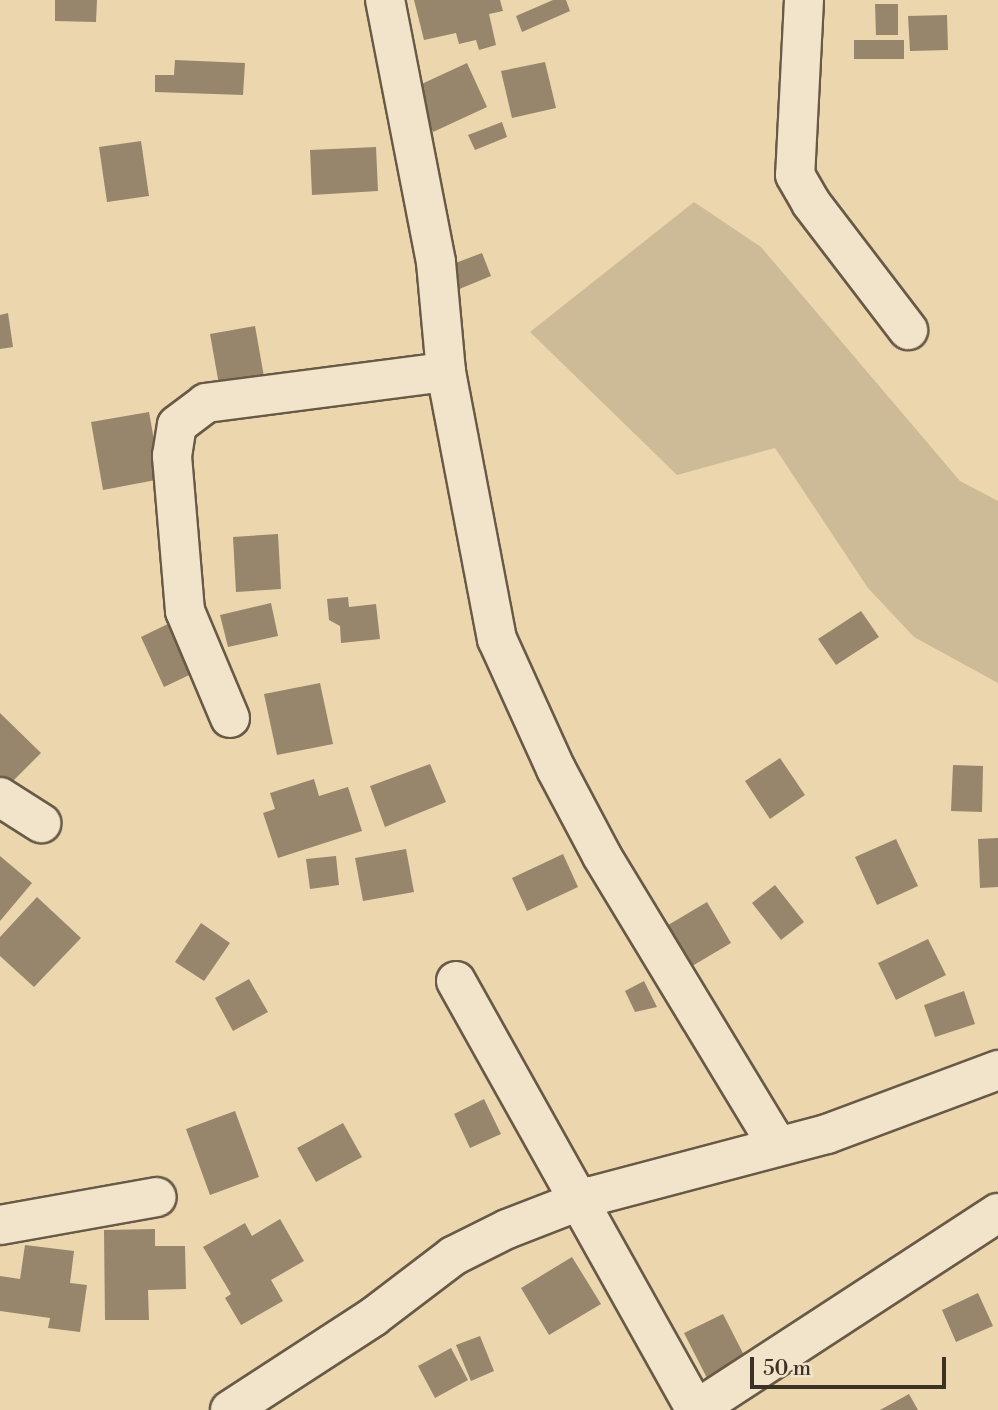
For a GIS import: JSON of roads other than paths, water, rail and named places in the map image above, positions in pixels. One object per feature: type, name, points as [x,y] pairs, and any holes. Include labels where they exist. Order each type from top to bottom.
[{"type":"street","points":[[385,0],[436,262],[446,372],[497,639],[556,769],[602,856],[777,1145]]},
{"type":"street","points":[[804,0],[795,175],[811,202],[908,330]]},
{"type":"street","points":[[230,718],[186,611],[172,456],[177,425],[206,403],[446,372]]},
{"type":"street","points":[[0,797],[41,823]]},
{"type":"street","points":[[456,981],[696,1410],[998,1213]]},
{"type":"street","points":[[230,1410],[373,1317],[453,1256],[507,1229],[578,1203],[827,1133],[998,1070]]},
{"type":"street","points":[[0,1225],[157,1197]]}]
